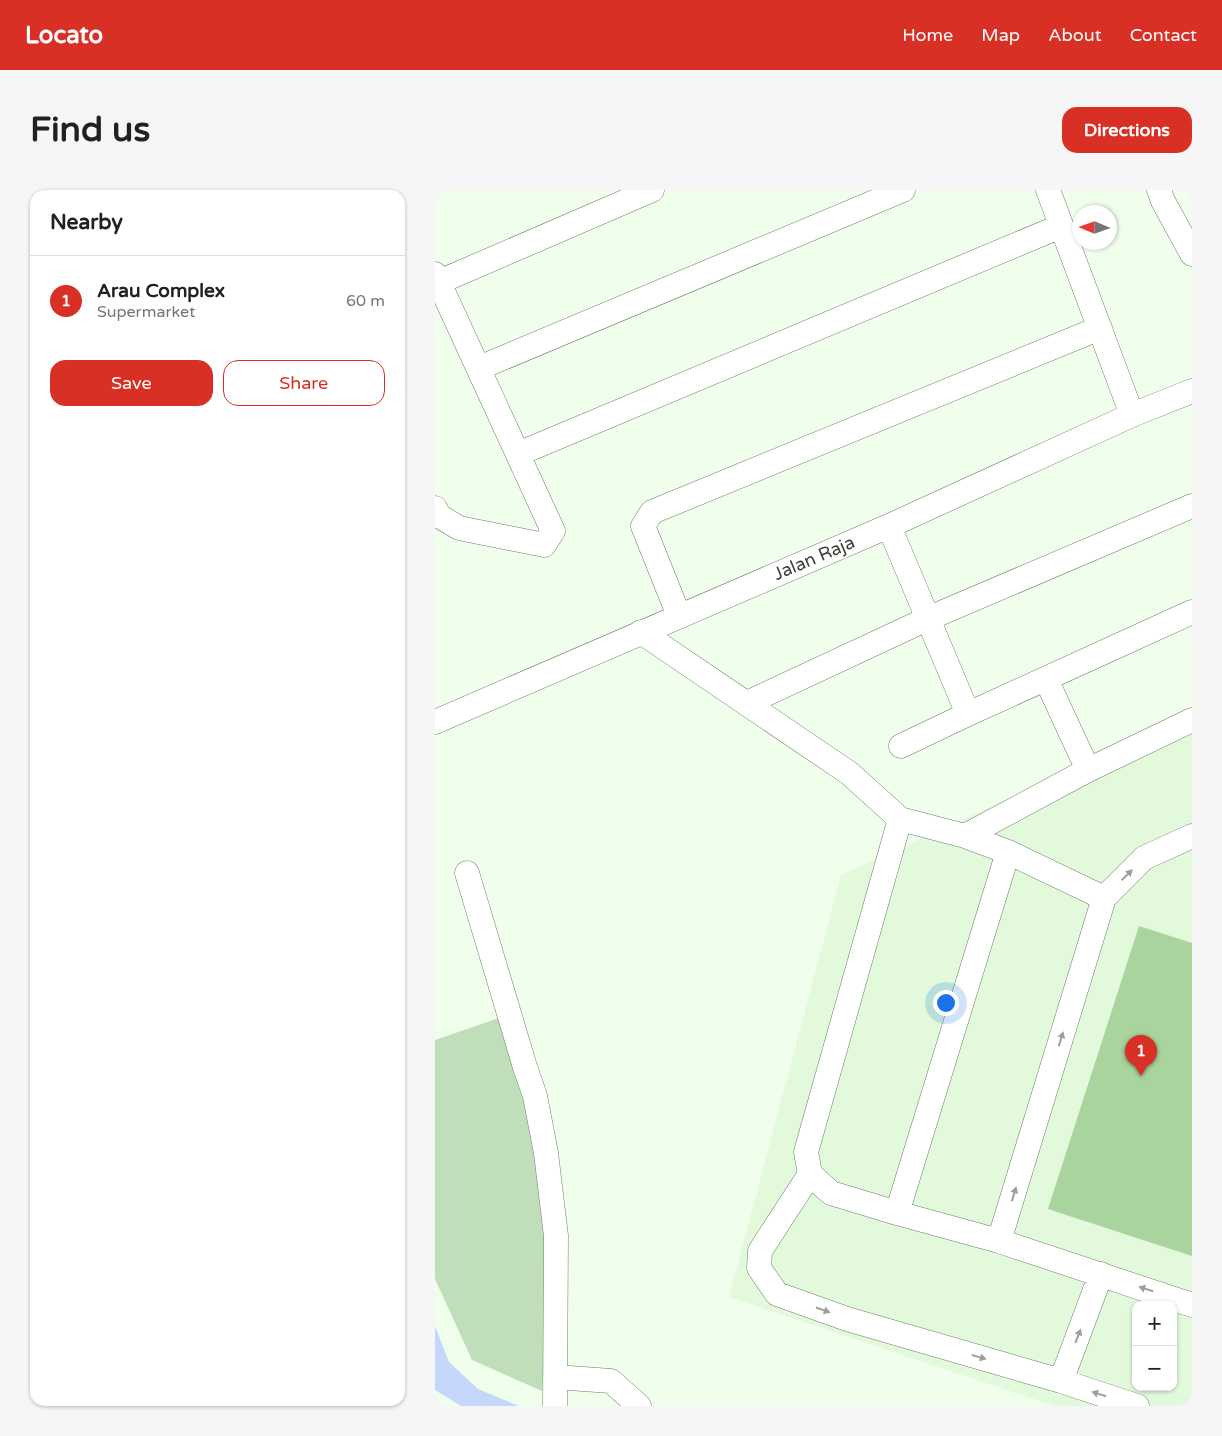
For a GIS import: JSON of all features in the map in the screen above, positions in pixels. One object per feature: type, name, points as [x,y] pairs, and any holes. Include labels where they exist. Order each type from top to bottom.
[{"type":"street","points":[[479,368],[903,190]]},
{"type":"street","points":[[1048,190],[1133,415]]},
{"type":"street","points":[[1159,190],[1192,254]]},
{"type":"street","points":[[435,508],[439,516],[459,528],[544,545],[553,531],[437,278],[643,192]]},
{"type":"street","points":[[518,454],[1061,226]]},
{"type":"street","points":[[679,616],[643,526],[652,512],[1100,328]]},
{"type":"street","name":"Jalan Raja","points":[[435,722],[889,526],[1133,415],[1192,391]]},
{"type":"street","points":[[747,703],[927,619],[1192,506]]},
{"type":"street","points":[[889,526],[968,714]]},
{"type":"street","points":[[901,746],[1192,612]]},
{"type":"street","points":[[641,632],[849,773],[900,819],[965,836],[1008,852],[1104,898]]},
{"type":"street","points":[[1046,679],[1088,770]]},
{"type":"street","points":[[965,836],[1088,770],[1192,720]]},
{"type":"street","points":[[900,819],[806,1152],[811,1174],[831,1192],[897,1213],[999,1241],[1192,1305]]},
{"type":"street","points":[[999,1241],[1104,898],[1145,858],[1192,836]]},
{"type":"street","points":[[897,1213],[1008,852]]},
{"type":"street","points":[[467,873],[535,1096],[546,1153],[556,1236],[555,1393],[611,1381],[639,1406]]},
{"type":"street","points":[[811,1174],[760,1251],[759,1268],[777,1294],[847,1319],[1061,1381],[1137,1406]]},
{"type":"street","points":[[1061,1381],[1101,1274]]},
{"type":"shaded area","points":[[1192,715],[1192,1406],[1055,1406],[729,1297],[841,875]]},
{"type":"shaded area","points":[[499,1018],[532,1103],[552,1257],[542,1391],[472,1360],[435,1279],[435,1040]]},
{"type":"water","points":[[435,1326],[449,1362],[478,1389],[519,1406],[461,1406],[435,1390]]},
{"type":"building","points":[[1139,926],[1192,943],[1192,1256],[1048,1209]]},
{"type":"place","name":"Arau Complex","points":[[1141,1076]]}]
